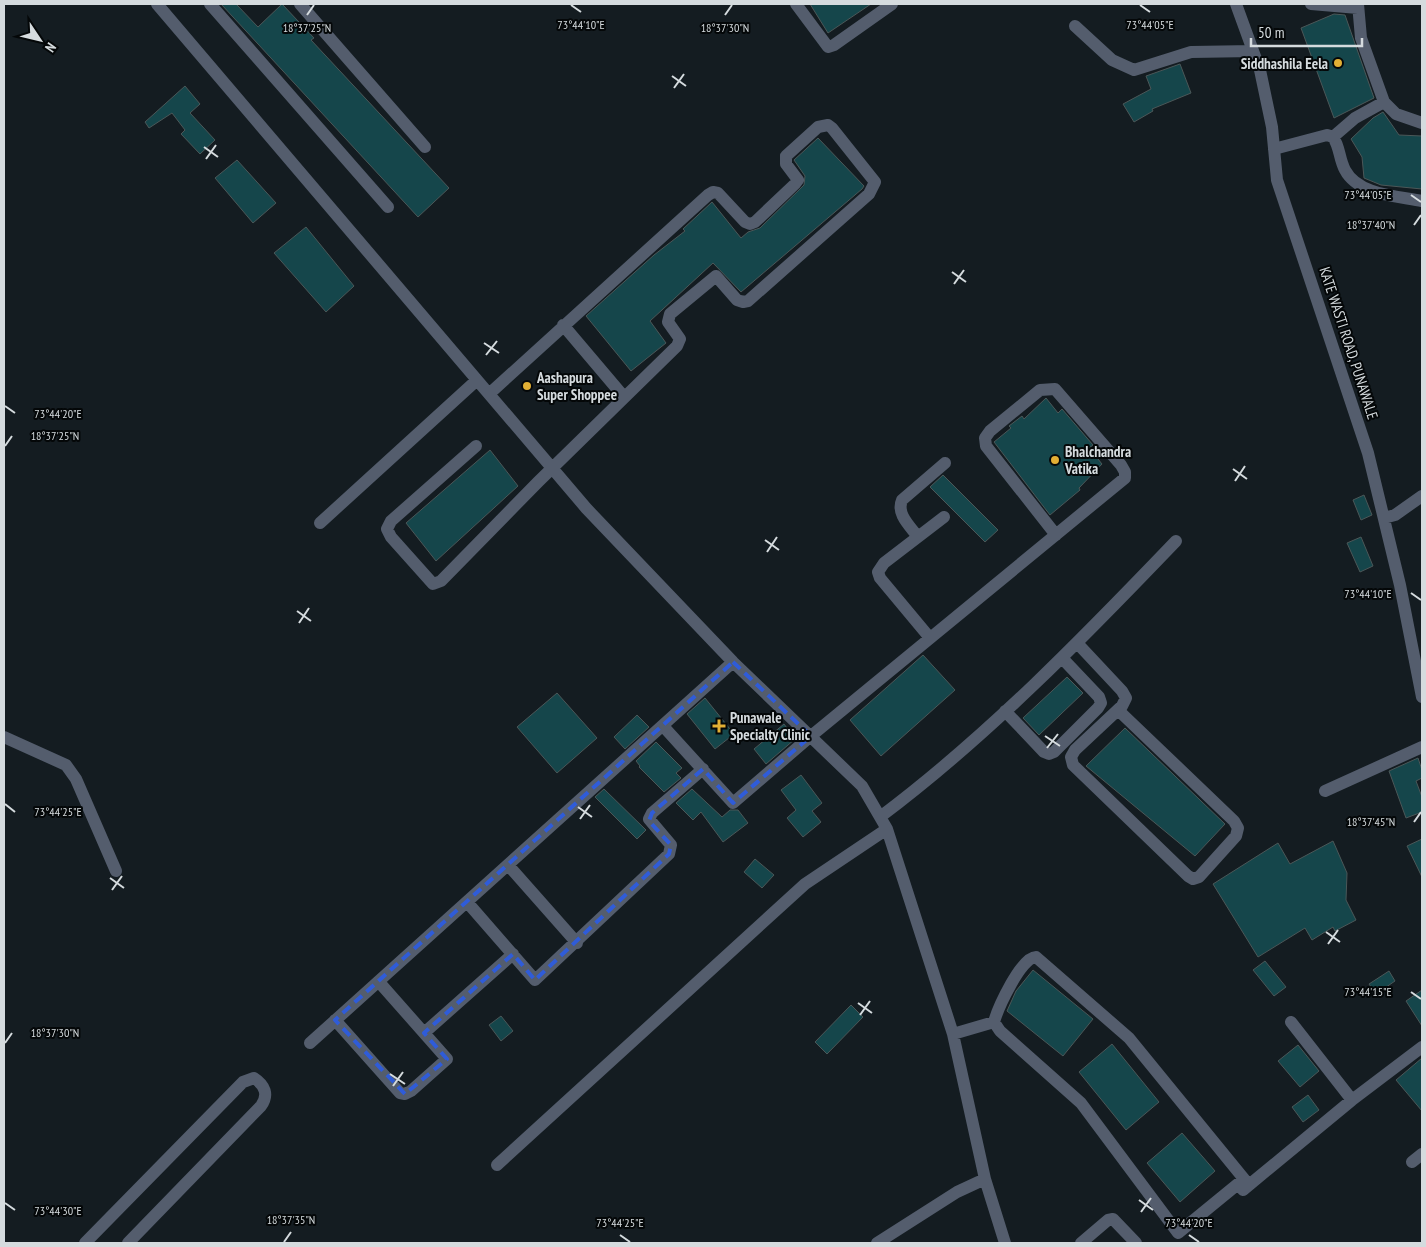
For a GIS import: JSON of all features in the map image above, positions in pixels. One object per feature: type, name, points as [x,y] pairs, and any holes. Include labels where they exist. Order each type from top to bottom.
[{"type":"street","points":[[156,4],[586,508],[733,662],[862,786],[887,829],[954,1034],[985,1179],[1005,1243]]},
{"type":"street","points":[[210,4],[388,207]]},
{"type":"street","points":[[300,4],[425,147]]},
{"type":"street","points":[[796,4],[828,47],[834,45],[892,4]]},
{"type":"street","name":"KATE WASTI ROAD, PUNAWALE","points":[[1236,4],[1260,70],[1274,149],[1277,180],[1368,453],[1384,518],[1422,697]]},
{"type":"street","points":[[1312,4],[1358,6],[1361,38],[1384,102],[1396,114],[1422,122]]},
{"type":"street","points":[[1075,26],[1112,60],[1134,70],[1191,52],[1253,51]]},
{"type":"street","points":[[1333,137],[1355,118],[1384,102]]},
{"type":"street","points":[[476,446],[391,521],[388,529],[391,537],[433,584],[441,581],[679,343],[679,335],[668,322],[670,314],[713,277],[718,277],[737,300],[748,301],[869,194],[874,182],[832,128],[824,125],[818,128],[786,156],[786,164],[798,180],[755,222],[750,224],[746,222],[718,194],[713,192],[708,195],[489,394]]},
{"type":"street","points":[[1274,149],[1327,135],[1333,137],[1338,143],[1343,167],[1349,176],[1370,190],[1422,201]]},
{"type":"street","points":[[563,325],[624,398]]},
{"type":"street","points":[[320,523],[477,380]]},
{"type":"street","points":[[663,726],[733,802],[1125,478],[1125,472],[1055,389],[1049,388],[1040,390],[990,431],[986,438],[986,446],[1056,535]]},
{"type":"street","points":[[918,537],[901,513],[899,507],[902,500],[945,463]]},
{"type":"street","points":[[1384,518],[1399,513],[1422,496]]},
{"type":"street","points":[[930,638],[880,578],[878,572],[884,563],[944,518]]},
{"type":"street","points":[[880,817],[928,779],[1078,644],[1176,541]]},
{"type":"street","points":[[1078,644],[1122,691],[1126,698],[1118,710],[1075,750],[1072,757],[1074,765],[1188,876],[1193,879],[1199,877],[1236,836],[1238,828],[1234,821],[1118,710]]},
{"type":"street","points":[[1005,710],[1044,752],[1049,754],[1054,752],[1101,703],[1099,697],[1062,658]]},
{"type":"street","points":[[310,1043],[733,662]]},
{"type":"street","points":[[4,738],[66,765],[76,779],[116,871]]},
{"type":"street","points":[[1325,791],[1422,747]]},
{"type":"street","points":[[468,902],[535,980],[577,943],[669,854],[671,845],[649,819],[652,813],[702,769]]},
{"type":"street","points":[[497,1165],[805,884],[887,829]]},
{"type":"street","points":[[508,865],[577,943]]},
{"type":"street","points":[[424,1033],[513,954]]},
{"type":"street","points":[[1246,1182],[1129,1038],[1036,957],[1027,960],[997,1010],[994,1022],[1000,1031],[1081,1103],[1175,1231],[1182,1231],[1246,1182],[1352,1100],[1422,1047]]},
{"type":"street","points":[[336,1020],[400,1093],[405,1094],[447,1059],[379,982]]},
{"type":"street","points":[[954,1034],[994,1022]]},
{"type":"street","points":[[1290,1022],[1352,1100]]},
{"type":"street","points":[[85,1243],[243,1082],[254,1078],[259,1081],[265,1091],[264,1101],[261,1106],[128,1243]]},
{"type":"street","points":[[1412,1162],[1422,1154]]},
{"type":"street","points":[[877,1243],[937,1204],[985,1179]]},
{"type":"street","points":[[1178,1243],[1246,1182]]},
{"type":"street","points":[[1081,1243],[1108,1220],[1114,1219],[1136,1243]]},
{"type":"highlighted area","points":[[733,662],[811,736],[733,803],[703,769],[652,813],[649,821],[671,845],[669,854],[535,980],[513,954],[424,1033],[447,1059],[405,1094],[335,1020]]},
{"type":"building","points":[[221,4],[236,4],[258,27],[282,4],[314,38],[311,40],[449,188],[418,217]]},
{"type":"building","points":[[810,4],[871,4],[828,33]]},
{"type":"building","name":"Siddhashila Eela","points":[[1334,14],[1345,15],[1374,98],[1334,118],[1301,28]]},
{"type":"building","points":[[1180,64],[1191,93],[1152,109],[1153,111],[1134,122],[1123,104],[1151,89],[1146,76]]},
{"type":"building","points":[[185,86],[200,104],[190,113],[215,140],[200,154],[181,134],[185,130],[172,113],[149,128],[145,122]]},
{"type":"building","points":[[1383,112],[1399,135],[1422,136],[1422,189],[1381,185],[1364,178],[1362,157],[1351,139],[1373,118]]},
{"type":"building","points":[[818,138],[864,186],[862,189],[741,292],[713,263],[650,321],[666,343],[631,371],[586,316],[654,255],[685,231],[683,229],[712,202],[741,238],[748,232],[760,228],[804,185],[805,176],[794,160]]},
{"type":"building","points":[[237,160],[276,203],[253,223],[215,178]]},
{"type":"building","points":[[306,227],[354,286],[326,312],[274,253]]},
{"type":"building","name":"Bhalchandra Vatika","points":[[1046,398],[1058,413],[1062,409],[1093,445],[1089,448],[1102,464],[1079,488],[1080,490],[1050,515],[994,442],[1011,428],[1009,426],[1022,416],[1024,419]]},
{"type":"building","points":[[490,450],[518,486],[436,561],[406,523]]},
{"type":"building","points":[[943,475],[998,530],[985,542],[930,487]]},
{"type":"building","points":[[1364,495],[1372,515],[1361,520],[1353,500]]},
{"type":"building","points":[[1361,537],[1373,566],[1360,572],[1347,543]]},
{"type":"building","points":[[923,655],[955,690],[881,756],[850,720]]},
{"type":"building","points":[[1067,677],[1083,693],[1039,735],[1023,718]]},
{"type":"building","points":[[557,693],[597,738],[557,773],[517,727]]},
{"type":"building","points":[[705,698],[734,734],[715,749],[687,714]]},
{"type":"building","points":[[637,715],[649,727],[625,749],[614,737]]},
{"type":"building","points":[[784,724],[795,739],[766,764],[754,749]]},
{"type":"building","points":[[1125,728],[1225,824],[1195,856],[1086,766]]},
{"type":"building","points":[[656,742],[682,768],[676,773],[681,778],[664,792],[639,767],[636,761]]},
{"type":"building","points":[[1418,758],[1422,770],[1422,778],[1416,781],[1422,797],[1422,812],[1406,818],[1389,771]]},
{"type":"building","points":[[801,775],[822,803],[812,811],[821,822],[803,837],[787,818],[796,810],[781,790]]},
{"type":"building","points":[[604,789],[646,830],[637,839],[595,797]]},
{"type":"building","points":[[692,789],[722,817],[730,810],[738,810],[748,823],[723,842],[701,812],[693,820],[676,803]]},
{"type":"building","points":[[1422,839],[1422,877],[1407,846]]},
{"type":"building","points":[[1333,841],[1347,873],[1346,900],[1356,920],[1335,931],[1333,927],[1312,940],[1305,928],[1258,957],[1213,884],[1278,843],[1290,864]]},
{"type":"building","points":[[755,859],[774,875],[762,888],[744,872]]},
{"type":"building","points":[[1265,961],[1286,987],[1274,996],[1253,970]]},
{"type":"building","points":[[1033,970],[1093,1019],[1063,1056],[1007,1011],[1016,991]]},
{"type":"building","points":[[1389,971],[1395,981],[1376,994],[1369,984]]},
{"type":"building","points":[[1422,990],[1422,1026],[1406,1001]]},
{"type":"building","points":[[851,1005],[863,1017],[827,1054],[815,1042]]},
{"type":"building","points":[[501,1016],[513,1031],[501,1041],[489,1025]]},
{"type":"building","points":[[1112,1044],[1159,1102],[1126,1130],[1079,1072]]},
{"type":"building","points":[[1298,1045],[1319,1071],[1300,1087],[1278,1061]]},
{"type":"building","points":[[1422,1058],[1422,1111],[1396,1080]]},
{"type":"building","points":[[1308,1095],[1319,1110],[1303,1122],[1292,1107]]},
{"type":"building","points":[[1182,1133],[1215,1171],[1180,1202],[1147,1163]]},
{"type":"place","name":"Siddhashila Eela","points":[[1338,63]]},
{"type":"place","name":"Aashapura Super Shoppee","points":[[527,386]]},
{"type":"place","name":"Bhalchandra Vatika","points":[[1055,460]]},
{"type":"place","name":"Punawale Specialty Clinic","points":[[719,726]]}]
